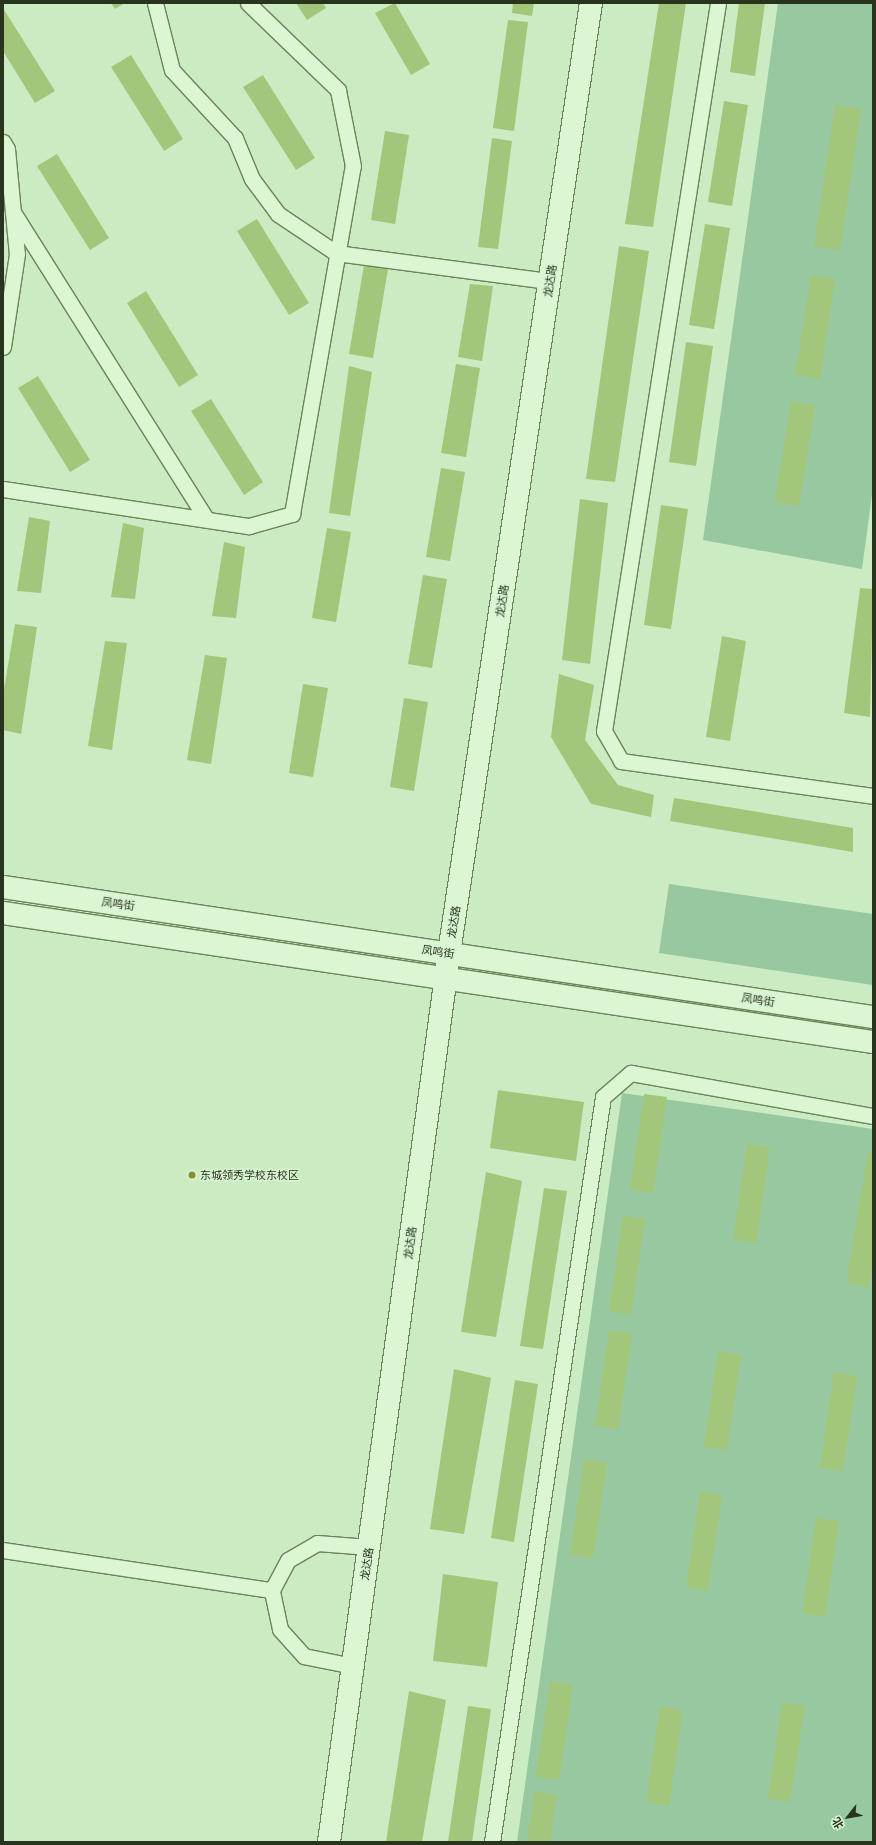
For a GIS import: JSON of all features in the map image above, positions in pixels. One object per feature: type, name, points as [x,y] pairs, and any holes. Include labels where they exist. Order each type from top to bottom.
[{"type":"street","points":[[155,3],[172,70],[235,138],[252,179],[278,214],[336,253],[550,281]]},
{"type":"street","points":[[3,489],[249,526],[292,514],[336,253],[353,166],[338,90],[248,3]]},
{"type":"street","name":"龙达路","points":[[329,1842],[449,953],[591,3]]},
{"type":"street","points":[[718,3],[604,731],[621,762],[873,796]]},
{"type":"street","points":[[3,142],[13,212],[17,254],[3,347]]},
{"type":"street","points":[[13,212],[206,520]]},
{"type":"street","name":"凤鸣街","points":[[3,887],[873,1017]]},
{"type":"street","points":[[3,913],[873,1042]]},
{"type":"street","points":[[492,1842],[603,1097],[631,1073],[873,1116]]},
{"type":"street","points":[[353,1666],[304,1656],[280,1629],[272,1590],[288,1560],[316,1542],[369,1547]]},
{"type":"street","points":[[3,1550],[272,1590]]},
{"type":"green space","points":[[778,3],[873,3],[873,487],[862,569],[703,540]]},
{"type":"green space","points":[[669,884],[873,914],[873,985],[659,953]]},
{"type":"green space","points":[[622,1093],[873,1129],[873,1842],[517,1842]]},
{"type":"building","points":[[111,3],[125,3],[115,9]]},
{"type":"building","points":[[296,3],[323,3],[326,8],[307,20]]},
{"type":"building","points":[[395,3],[430,64],[411,75],[375,13]]},
{"type":"building","points":[[513,3],[534,3],[532,16],[512,13]]},
{"type":"building","points":[[659,3],[686,3],[653,227],[625,224]]},
{"type":"building","points":[[739,3],[765,3],[755,76],[730,72]]},
{"type":"building","points":[[3,8],[55,91],[35,103],[3,51]]},
{"type":"building","points":[[508,20],[528,22],[514,131],[493,128]]},
{"type":"building","points":[[131,55],[183,139],[164,151],[111,67]]},
{"type":"building","points":[[263,75],[315,158],[296,170],[243,87]]},
{"type":"building","points":[[724,101],[748,105],[732,206],[708,202]]},
{"type":"building","points":[[835,105],[861,109],[840,250],[814,246]]},
{"type":"building","points":[[385,131],[409,135],[395,224],[371,220]]},
{"type":"building","points":[[492,138],[512,141],[498,249],[478,247]]},
{"type":"building","points":[[57,154],[109,238],[90,250],[37,166]]},
{"type":"building","points":[[257,219],[309,303],[289,315],[237,231]]},
{"type":"building","points":[[705,224],[730,228],[714,329],[689,325]]},
{"type":"building","points":[[619,246],[649,251],[615,482],[586,479]]},
{"type":"building","points":[[364,265],[388,269],[373,358],[349,354]]},
{"type":"building","points":[[811,275],[835,279],[820,379],[795,375]]},
{"type":"building","points":[[470,284],[493,286],[482,361],[458,357]]},
{"type":"building","points":[[146,291],[198,375],[179,387],[127,303]]},
{"type":"building","points":[[686,342],[713,346],[696,466],[669,462]]},
{"type":"building","points":[[456,364],[480,368],[466,457],[441,453]]},
{"type":"building","points":[[349,366],[372,372],[350,516],[329,513]]},
{"type":"building","points":[[38,376],[90,460],[70,472],[18,388]]},
{"type":"building","points":[[211,399],[263,482],[244,495],[191,411]]},
{"type":"building","points":[[791,401],[815,405],[799,506],[775,502]]},
{"type":"building","points":[[441,468],[465,472],[450,561],[426,557]]},
{"type":"building","points":[[580,499],[608,503],[590,664],[562,660]]},
{"type":"building","points":[[661,505],[688,509],[671,629],[644,625]]},
{"type":"building","points":[[29,517],[50,521],[41,593],[17,591]]},
{"type":"building","points":[[123,523],[144,528],[135,599],[111,597]]},
{"type":"building","points":[[327,528],[351,532],[336,622],[312,618]]},
{"type":"building","points":[[224,542],[245,547],[236,618],[212,616]]},
{"type":"building","points":[[423,575],[447,579],[432,668],[408,664]]},
{"type":"building","points":[[860,588],[873,589],[870,717],[844,713]]},
{"type":"building","points":[[15,624],[37,627],[21,734],[3,730],[3,695]]},
{"type":"building","points":[[722,636],[746,641],[730,741],[706,737]]},
{"type":"building","points":[[105,641],[127,643],[112,750],[88,746]]},
{"type":"building","points":[[205,655],[227,658],[211,764],[187,760]]},
{"type":"building","points":[[559,674],[594,685],[585,740],[618,785],[654,795],[651,817],[591,804],[551,737]]},
{"type":"building","points":[[303,684],[328,688],[313,777],[289,773]]},
{"type":"building","points":[[404,698],[428,702],[414,791],[390,787]]},
{"type":"building","points":[[674,798],[853,828],[853,852],[670,821]]},
{"type":"building","points":[[498,1090],[584,1102],[576,1161],[490,1148]]},
{"type":"building","points":[[644,1094],[667,1097],[653,1193],[630,1190]]},
{"type":"building","points":[[747,1144],[770,1147],[756,1243],[733,1240]]},
{"type":"building","points":[[868,1153],[873,1154],[873,1262],[869,1287],[846,1283]]},
{"type":"building","points":[[486,1172],[522,1181],[496,1337],[461,1332]]},
{"type":"building","points":[[544,1188],[567,1191],[543,1349],[520,1346]]},
{"type":"building","points":[[623,1216],[645,1219],[631,1315],[609,1311]]},
{"type":"building","points":[[609,1330],[632,1334],[618,1429],[595,1426]]},
{"type":"building","points":[[718,1351],[741,1355],[727,1450],[704,1447]]},
{"type":"building","points":[[454,1369],[491,1378],[464,1534],[430,1529]]},
{"type":"building","points":[[834,1372],[857,1376],[843,1471],[820,1468]]},
{"type":"building","points":[[515,1380],[538,1384],[514,1542],[491,1538]]},
{"type":"building","points":[[584,1459],[607,1462],[593,1558],[570,1555]]},
{"type":"building","points":[[700,1491],[722,1495],[708,1591],[686,1587]]},
{"type":"building","points":[[816,1518],[839,1521],[825,1617],[802,1613]]},
{"type":"building","points":[[443,1574],[498,1582],[487,1667],[433,1661]]},
{"type":"building","points":[[550,1681],[573,1685],[559,1780],[536,1777]]},
{"type":"building","points":[[409,1691],[446,1700],[422,1842],[386,1842]]},
{"type":"building","points":[[782,1702],[805,1706],[790,1802],[768,1798]]},
{"type":"building","points":[[468,1706],[491,1709],[472,1842],[448,1842]]},
{"type":"building","points":[[660,1706],[683,1710],[669,1806],[646,1802]]},
{"type":"building","points":[[534,1792],[557,1795],[550,1842],[527,1842]]},
{"type":"place","name":"东城领秀学校东校区","points":[[192,1175]]}]
